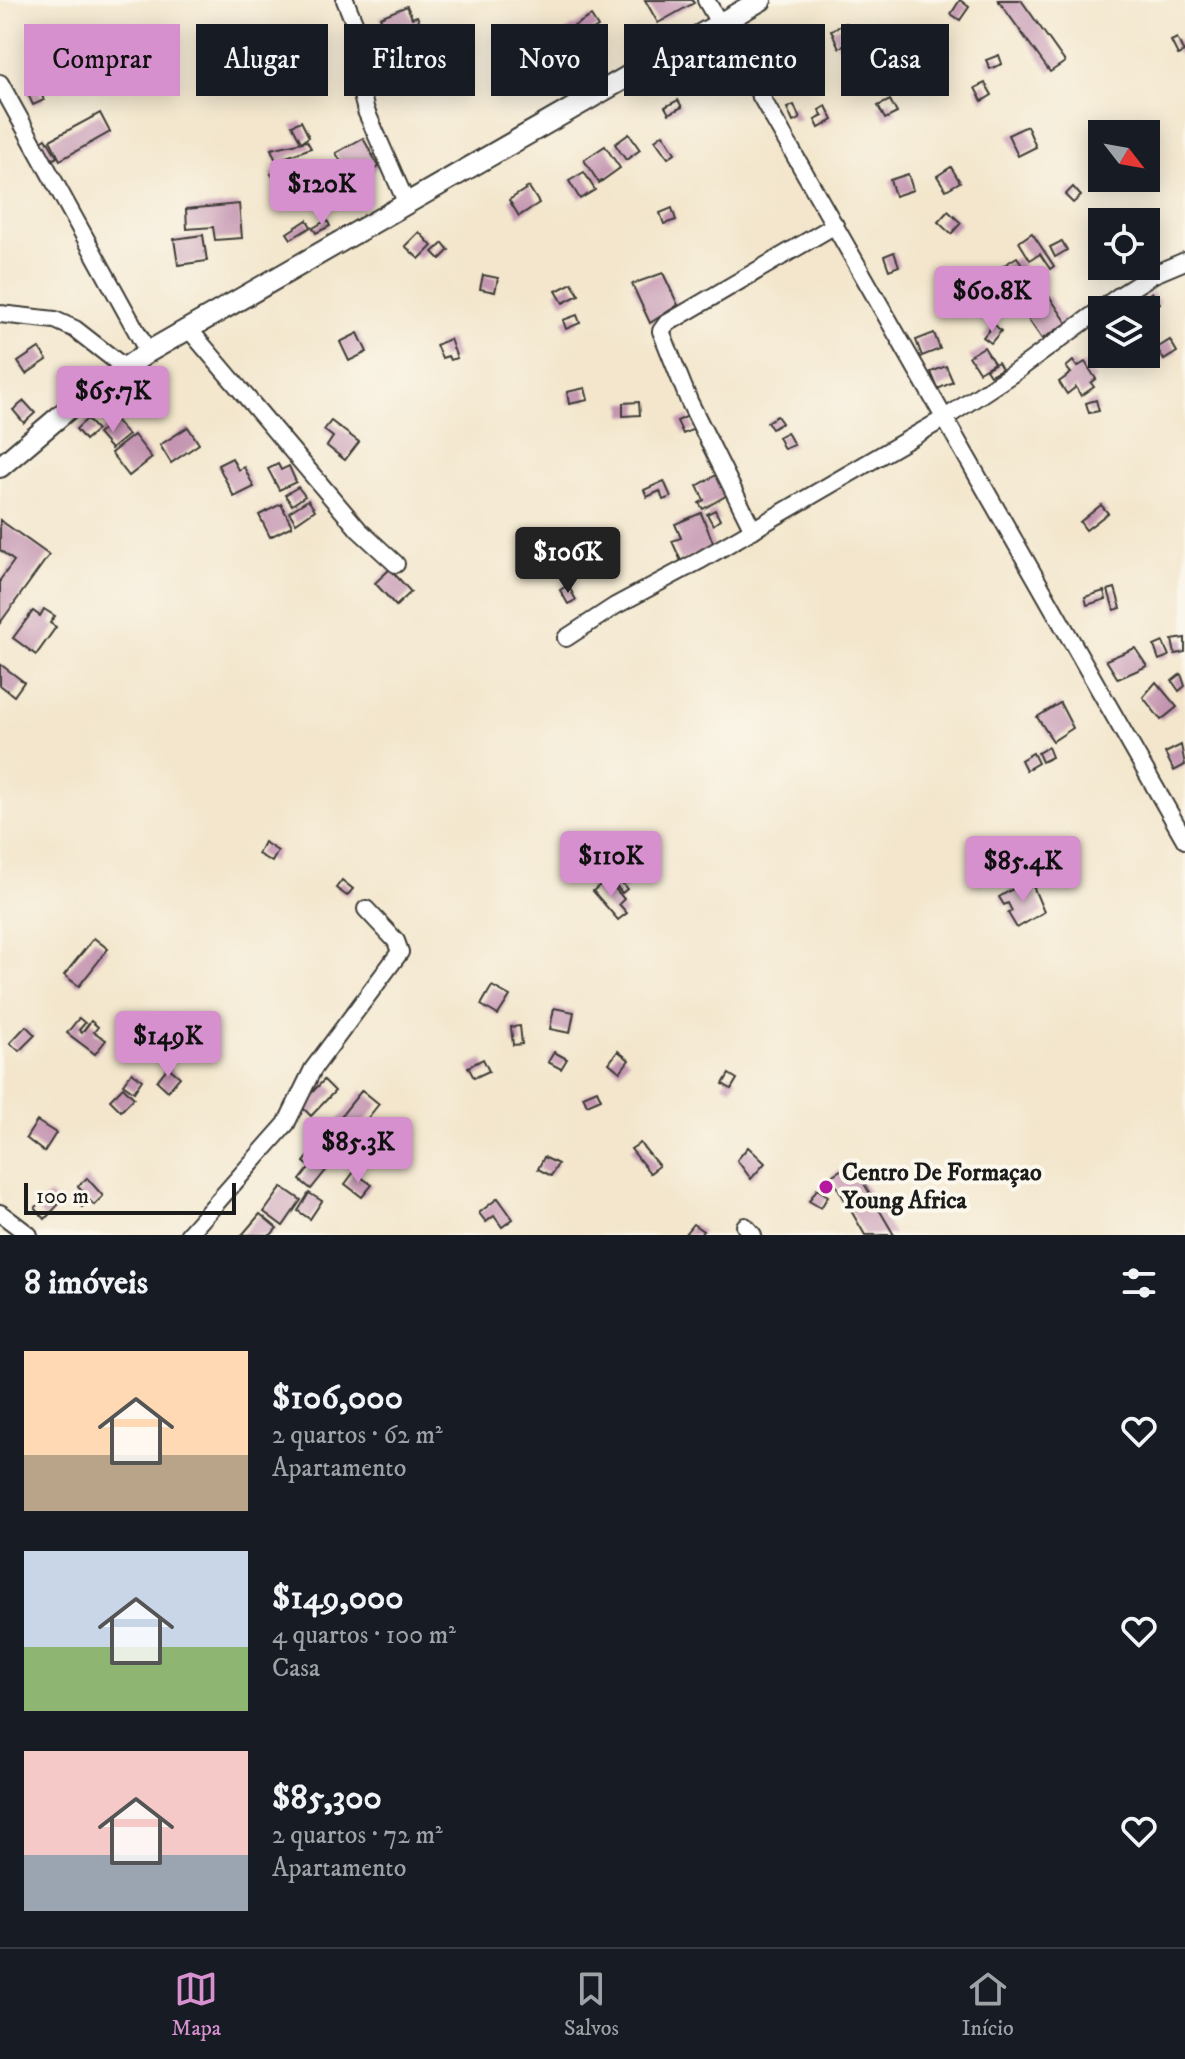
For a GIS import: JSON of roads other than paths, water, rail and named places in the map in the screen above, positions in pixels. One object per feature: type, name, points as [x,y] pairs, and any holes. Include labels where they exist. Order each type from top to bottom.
[{"type":"main road","points":[[720,24],[761,0]]},
{"type":"main road","points":[[0,467],[73,405],[148,352],[624,78]]},
{"type":"street","points":[[345,0],[360,37],[358,80],[366,111],[406,202]]},
{"type":"street","points":[[706,0],[720,24]]},
{"type":"street","points":[[0,83],[148,352]]},
{"type":"street","points":[[761,96],[1185,840]]},
{"type":"street","points":[[753,530],[689,401],[661,331],[666,324],[835,225]]},
{"type":"street","points":[[566,638],[615,606],[945,418],[1015,372],[1108,303],[1154,274],[1185,261]]},
{"type":"street","points":[[0,314],[55,320],[75,329],[125,368]]},
{"type":"street","points":[[188,328],[359,530],[396,564]]},
{"type":"street","points":[[188,1235],[286,1124],[313,1069],[400,952],[396,941],[366,909]]},
{"type":"street","points":[[0,1213],[29,1235]]},
{"type":"place","name":"Centro De Formaçao Young Africa","points":[[826,1187]]}]
